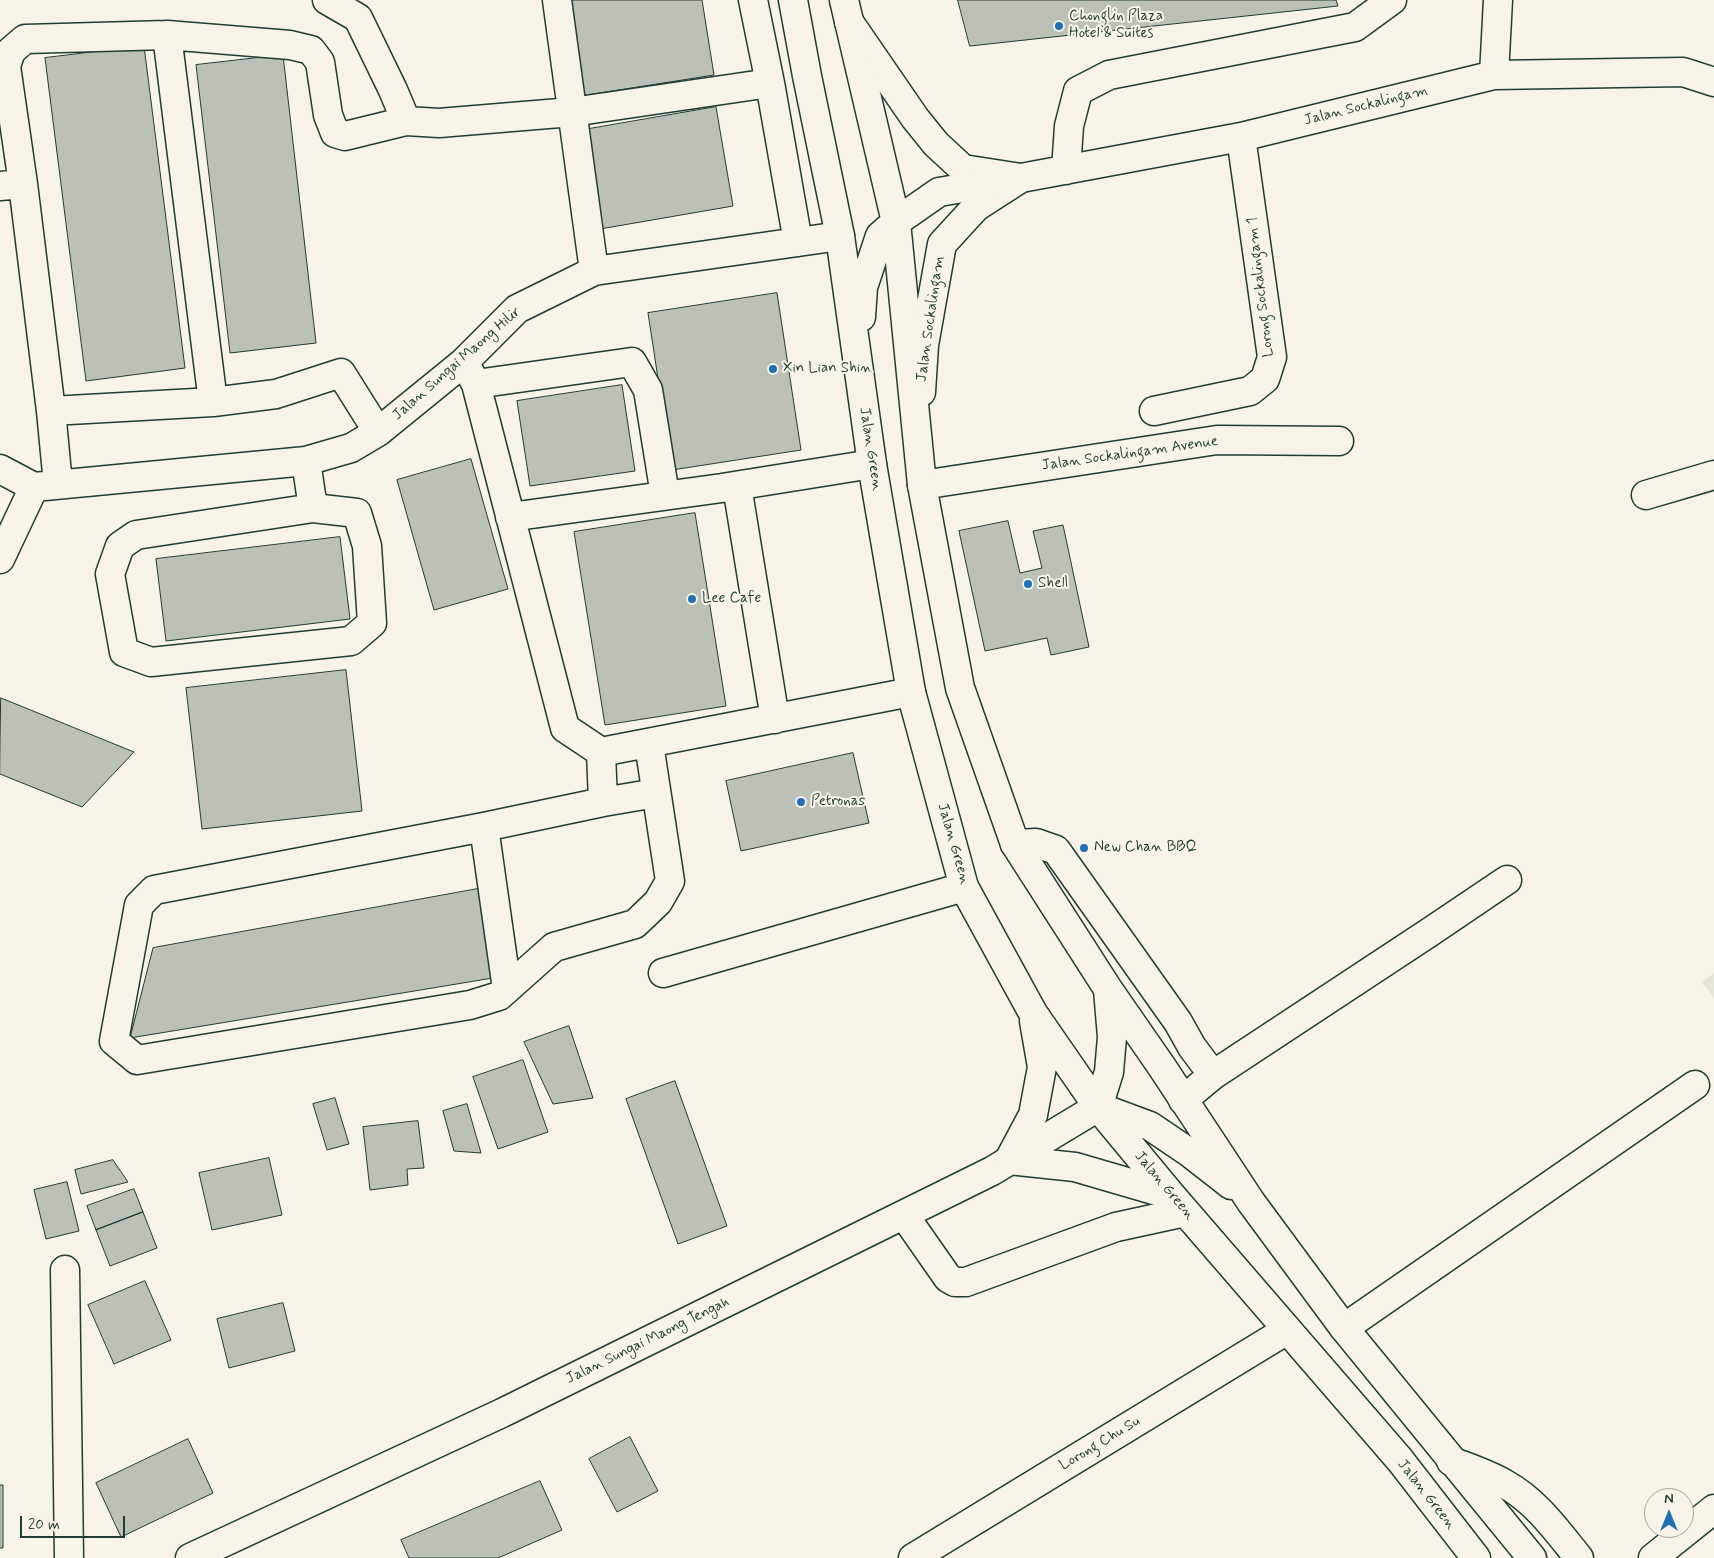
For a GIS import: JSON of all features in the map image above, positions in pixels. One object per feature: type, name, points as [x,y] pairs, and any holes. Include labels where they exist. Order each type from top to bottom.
[{"type":"street","points":[[327,0],[358,18],[406,121]]},
{"type":"street","points":[[557,0],[594,271]]},
{"type":"street","points":[[753,0],[770,83],[798,242]]},
{"type":"street","name":"Jalan Green","points":[[793,0],[840,236],[872,464],[911,692],[964,887],[1033,1013],[1098,1107],[1178,1204],[1400,1460],[1476,1558]]},
{"type":"street","points":[[1066,170],[1069,126],[1078,92],[1109,75],[1355,26],[1392,0]]},
{"type":"street","points":[[1494,75],[1498,0]]},
{"type":"street","points":[[846,11],[896,222],[922,485],[960,688],[1015,844],[1108,989],[1251,1202],[1344,1328],[1532,1558]]},
{"type":"street","name":"Jalan Sockalingam","points":[[846,11],[936,144],[963,168],[1021,178],[1241,137],[1494,75],[1683,72],[1714,82]]},
{"type":"street","points":[[167,35],[214,402]]},
{"type":"street","points":[[0,559],[46,485],[51,411],[12,185],[6,66],[11,51],[25,39],[167,35],[290,44],[312,50],[320,62],[328,115],[335,133],[345,136],[406,121],[439,123],[572,112],[770,83]]},
{"type":"street","name":"Lorong Sockalingam 1","points":[[1154,411],[1250,391],[1265,380],[1272,357],[1241,137]]},
{"type":"street","points":[[858,364],[863,287],[880,236],[896,222],[939,192],[1021,178]]},
{"type":"street","name":"Jalan Sockalingam","points":[[917,436],[924,345],[942,244],[976,207],[1021,178]]},
{"type":"street","name":"Jalan Sungai Maong Hilir","points":[[46,485],[306,461],[351,448],[470,373],[517,309],[594,271],[840,236]]},
{"type":"street","points":[[665,495],[648,390],[632,362],[470,373],[565,728],[601,752],[911,692]]},
{"type":"street","points":[[51,411],[214,402],[276,394],[341,372],[378,432]]},
{"type":"street","name":"Jalan Sockalingam Avenue","points":[[922,485],[1217,440],[1339,442]]},
{"type":"street","points":[[306,461],[313,508]]},
{"type":"street","points":[[510,517],[737,486],[872,464]]},
{"type":"street","points":[[0,469],[46,485]]},
{"type":"street","points":[[1646,495],[1714,475]]},
{"type":"street","points":[[737,486],[774,719]]},
{"type":"street","points":[[313,508],[357,513],[367,546],[372,623],[351,641],[150,662],[124,652],[110,574],[120,546],[136,535],[313,508]]},
{"type":"street","points":[[649,744],[670,881],[658,902],[635,924],[554,947],[499,996],[470,1005],[137,1060],[114,1041],[139,904],[154,890],[484,828],[603,802],[656,793]]},
{"type":"street","points":[[601,752],[603,802]]},
{"type":"street","points":[[484,828],[507,989]]},
{"type":"street","points":[[1015,844],[1036,843],[1056,850],[1178,1022],[1212,1075]]},
{"type":"street","points":[[1183,1100],[1212,1075],[1507,880]]},
{"type":"street","points":[[663,973],[964,887]]},
{"type":"street","points":[[1108,989],[1112,1037],[1109,1072],[1098,1107],[1150,1126],[1190,1153],[1251,1202]]},
{"type":"street","points":[[1033,1013],[1042,1067],[1034,1115],[1009,1160],[1076,1167],[1178,1204]]},
{"type":"street","points":[[1344,1328],[1696,1085]]},
{"type":"street","name":"Jalan Sungai Maong Tengah","points":[[190,1558],[502,1413],[904,1215],[992,1171],[1098,1107]]},
{"type":"street","points":[[904,1215],[948,1278],[955,1282],[966,1282],[1178,1204]]},
{"type":"street","points":[[65,1270],[69,1558]]},
{"type":"street","name":"Lorong Chu Su","points":[[913,1558],[1287,1330]]},
{"type":"street","points":[[1451,1461],[1505,1484],[1526,1498],[1579,1558]]},
{"type":"street","points":[[1653,1558],[1714,1509]]},
{"type":"shaded area","points":[[1714,973],[1714,998],[1702,982]]},
{"type":"building","points":[[566,0],[702,0],[714,75],[581,96]]},
{"type":"building","name":"Chonglin Plaza Hotel & Suites","points":[[958,0],[1336,0],[1338,6],[970,46]]},
{"type":"building","points":[[144,46],[185,368],[86,381],[45,58]]},
{"type":"building","points":[[283,55],[316,343],[230,353],[196,65]]},
{"type":"building","points":[[716,107],[733,206],[600,229],[583,130]]},
{"type":"building","points":[[777,293],[801,450],[672,470],[648,313]]},
{"type":"building","points":[[622,385],[635,471],[530,486],[517,401]]},
{"type":"building","points":[[471,459],[508,589],[434,610],[397,480]]},
{"type":"building","points":[[695,513],[726,706],[605,725],[574,532]]},
{"type":"building","points":[[1008,521],[1020,573],[1042,568],[1033,531],[1063,525],[1089,647],[1051,655],[1047,638],[985,651],[959,531]]},
{"type":"building","points":[[340,537],[350,619],[166,641],[156,559]]},
{"type":"building","points":[[346,670],[362,811],[202,829],[186,688]]},
{"type":"building","points":[[1,698],[134,752],[82,807],[0,774]]},
{"type":"building","points":[[853,753],[869,823],[741,851],[726,781]]},
{"type":"building","points":[[483,888],[499,977],[130,1038],[153,948]]},
{"type":"building","points":[[569,1026],[593,1098],[553,1104],[524,1042]]},
{"type":"building","points":[[523,1060],[548,1132],[498,1149],[473,1077]]},
{"type":"building","points":[[675,1081],[727,1226],[678,1244],[626,1099]]},
{"type":"building","points":[[335,1098],[349,1144],[327,1150],[313,1104]]},
{"type":"building","points":[[467,1104],[481,1153],[454,1151],[443,1111]]},
{"type":"building","points":[[418,1121],[424,1168],[407,1169],[408,1185],[370,1190],[363,1127]]},
{"type":"building","points":[[269,1158],[282,1215],[212,1230],[199,1173]]},
{"type":"building","points":[[113,1160],[128,1182],[81,1194],[75,1170]]},
{"type":"building","points":[[67,1182],[79,1231],[46,1239],[34,1190]]},
{"type":"building","points":[[134,1189],[143,1212],[96,1230],[87,1206]]},
{"type":"building","points":[[143,1212],[157,1248],[110,1266],[96,1230]]},
{"type":"building","points":[[145,1281],[171,1340],[114,1364],[88,1305]]},
{"type":"building","points":[[283,1303],[295,1351],[229,1368],[217,1319]]},
{"type":"building","points":[[630,1437],[658,1491],[617,1512],[589,1459]]},
{"type":"building","points":[[188,1439],[213,1493],[121,1537],[96,1483]]},
{"type":"building","points":[[540,1481],[562,1530],[498,1558],[409,1558],[401,1540]]},
{"type":"building","points":[[0,1485],[3,1485],[3,1548],[0,1548]]},
{"type":"place","name":"Chonglin Plaza Hotel & Suites","points":[[1059,26]]},
{"type":"place","name":"Xin Lian Shin","points":[[773,369]]},
{"type":"place","name":"Shell","points":[[1028,584]]},
{"type":"place","name":"Lee Cafe","points":[[692,599]]},
{"type":"place","name":"Petronas","points":[[801,802]]},
{"type":"place","name":"New Chan BBQ","points":[[1084,848]]}]
